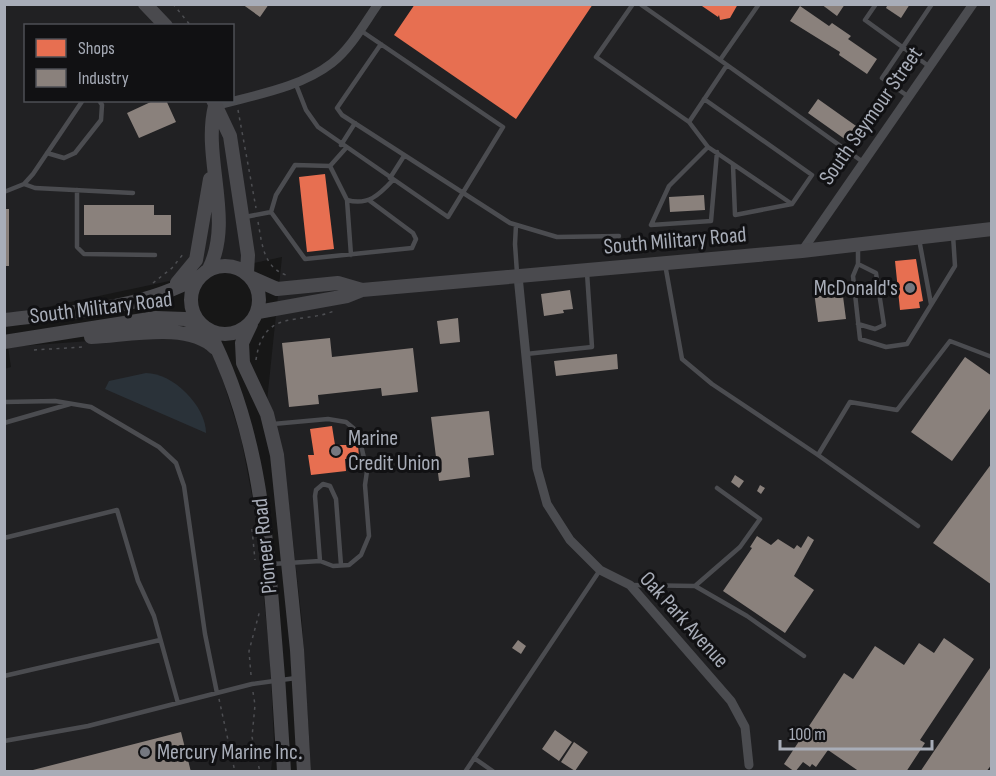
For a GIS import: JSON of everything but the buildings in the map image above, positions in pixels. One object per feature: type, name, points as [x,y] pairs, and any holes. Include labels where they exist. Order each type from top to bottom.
[{"type":"main road","points":[[145,4],[159,23]]},
{"type":"main road","points":[[214,103],[230,136],[243,217],[249,275],[260,294],[254,318],[231,334],[219,334],[205,328],[195,317],[191,296],[205,273],[218,243],[211,122],[214,103]]},
{"type":"main road","points":[[151,292],[180,281],[196,260],[214,159]]},
{"type":"main road","name":"South Military Road","points":[[254,318],[362,290],[802,250],[992,229]]},
{"type":"main road","points":[[205,273],[229,266],[249,275]]},
{"type":"main road","name":"South Military Road","points":[[4,320],[120,305],[151,292],[177,289],[205,273]]},
{"type":"main road","name":"South Military Road","points":[[249,275],[276,289],[338,283],[362,290]]},
{"type":"main road","name":"South Military Road","points":[[4,342],[163,318],[185,319],[205,328]]},
{"type":"main road","name":"Pioneer Road","points":[[254,318],[242,343],[243,363],[271,424],[277,455],[299,678],[304,771]]},
{"type":"main road","name":"Pioneer Road","points":[[205,328],[223,358],[256,465],[262,563],[279,680],[284,771]]},
{"type":"main road","points":[[53,336],[180,333],[205,340],[223,358]]},
{"type":"street","points":[[235,100],[295,82],[334,62],[378,4]]},
{"type":"street","name":"South Seymour Street","points":[[802,250],[973,4]]},
{"type":"street","name":"Oak Park Avenue","points":[[518,276],[537,468],[544,496],[562,529],[600,570],[630,585],[731,700],[745,726],[746,768]]},
{"type":"lane","points":[[633,4],[596,57],[689,122],[708,147],[792,204]]},
{"type":"lane","points":[[640,4],[863,162]]},
{"type":"lane","points":[[720,60],[759,4]]},
{"type":"lane","points":[[876,4],[865,20],[930,67]]},
{"type":"lane","points":[[909,97],[882,78],[932,4]]},
{"type":"lane","points":[[295,82],[311,119],[343,146],[448,217],[503,127],[360,30]]},
{"type":"lane","points":[[381,44],[337,108],[355,123],[494,215],[516,225],[557,237],[619,236]]},
{"type":"lane","points":[[689,122],[727,65]]},
{"type":"lane","points":[[704,99],[812,175],[792,204],[735,215],[733,164]]},
{"type":"lane","points":[[4,192],[24,184],[82,102]]},
{"type":"lane","points":[[47,153],[64,158],[75,153],[101,120],[100,102]]},
{"type":"lane","points":[[330,166],[355,123]]},
{"type":"lane","points":[[708,147],[669,186],[651,225],[711,220],[717,152]]},
{"type":"lane","points":[[347,200],[358,203],[370,201],[391,179],[404,156]]},
{"type":"lane","points":[[330,166],[295,165],[276,195],[272,213],[304,259],[412,248],[416,239],[413,233],[370,201]]},
{"type":"lane","points":[[330,166],[347,200],[351,255]]},
{"type":"lane","points":[[24,184],[35,188],[133,193]]},
{"type":"lane","points":[[77,190],[77,247],[84,254],[155,255]]},
{"type":"lane","points":[[243,217],[272,213]]},
{"type":"lane","points":[[516,225],[518,276]]},
{"type":"lane","points":[[858,244],[858,264],[853,276],[860,339],[886,347],[907,344],[955,266],[953,233]]},
{"type":"lane","points":[[918,237],[931,304]]},
{"type":"lane","points":[[664,263],[682,359],[712,384],[918,526]]},
{"type":"lane","points":[[858,264],[876,273],[884,325],[875,329],[858,324]]},
{"type":"lane","points":[[525,354],[592,347],[587,270]]},
{"type":"lane","points":[[818,455],[850,402],[897,410],[950,341],[992,357]]},
{"type":"lane","points":[[4,402],[73,402],[96,410],[147,438],[166,453],[179,468],[184,486],[205,634],[217,693]]},
{"type":"lane","points":[[4,423],[73,402]]},
{"type":"lane","points":[[262,563],[320,561],[333,566],[349,565],[357,560],[369,536],[365,485],[368,471],[360,435],[345,423],[335,420],[271,424]]},
{"type":"lane","points":[[320,561],[315,496],[316,490],[323,484],[330,486],[336,499],[341,565]]},
{"type":"lane","points":[[695,586],[740,547],[760,519],[717,488]]},
{"type":"lane","points":[[4,538],[117,510],[138,581],[154,616],[178,703]]},
{"type":"lane","points":[[465,771],[600,570]]},
{"type":"lane","points":[[630,585],[695,586],[747,616],[804,656]]},
{"type":"lane","points":[[4,676],[160,640]]},
{"type":"lane","points":[[4,741],[88,726],[252,684],[299,678]]},
{"type":"lane","points":[[474,758],[494,771]]},
{"type":"path","points":[[173,4],[189,24]]},
{"type":"path","points":[[235,100],[242,118],[266,257],[279,273],[292,277]]},
{"type":"path","points":[[151,292],[187,249]]},
{"type":"path","points":[[257,351],[265,334],[278,322],[329,313]]},
{"type":"path","points":[[27,351],[87,347]]},
{"type":"path","points":[[252,528],[262,563]]},
{"type":"path","points":[[260,607],[249,656],[255,705],[252,737],[260,771]]},
{"type":"path","points":[[217,693],[235,771]]},
{"type":"shaded area","points":[[5,5],[991,5],[991,771],[311,771],[302,622],[288,497],[267,401],[282,257],[5,316]]},
{"type":"shaded area","points":[[157,336],[196,341],[211,353],[219,368],[241,438],[255,511],[270,658],[274,742],[271,771],[5,771],[4,369],[11,367],[8,347]]},
{"type":"shaded area","points":[[146,373],[167,379],[186,393],[200,412],[206,433],[105,389],[109,381]]},
{"type":"place","name":"McDonald's","points":[[910,288]]},
{"type":"place","name":"Marine Credit Union","points":[[336,451]]},
{"type":"place","name":"Mercury Marine Inc.","points":[[145,752]]}]
